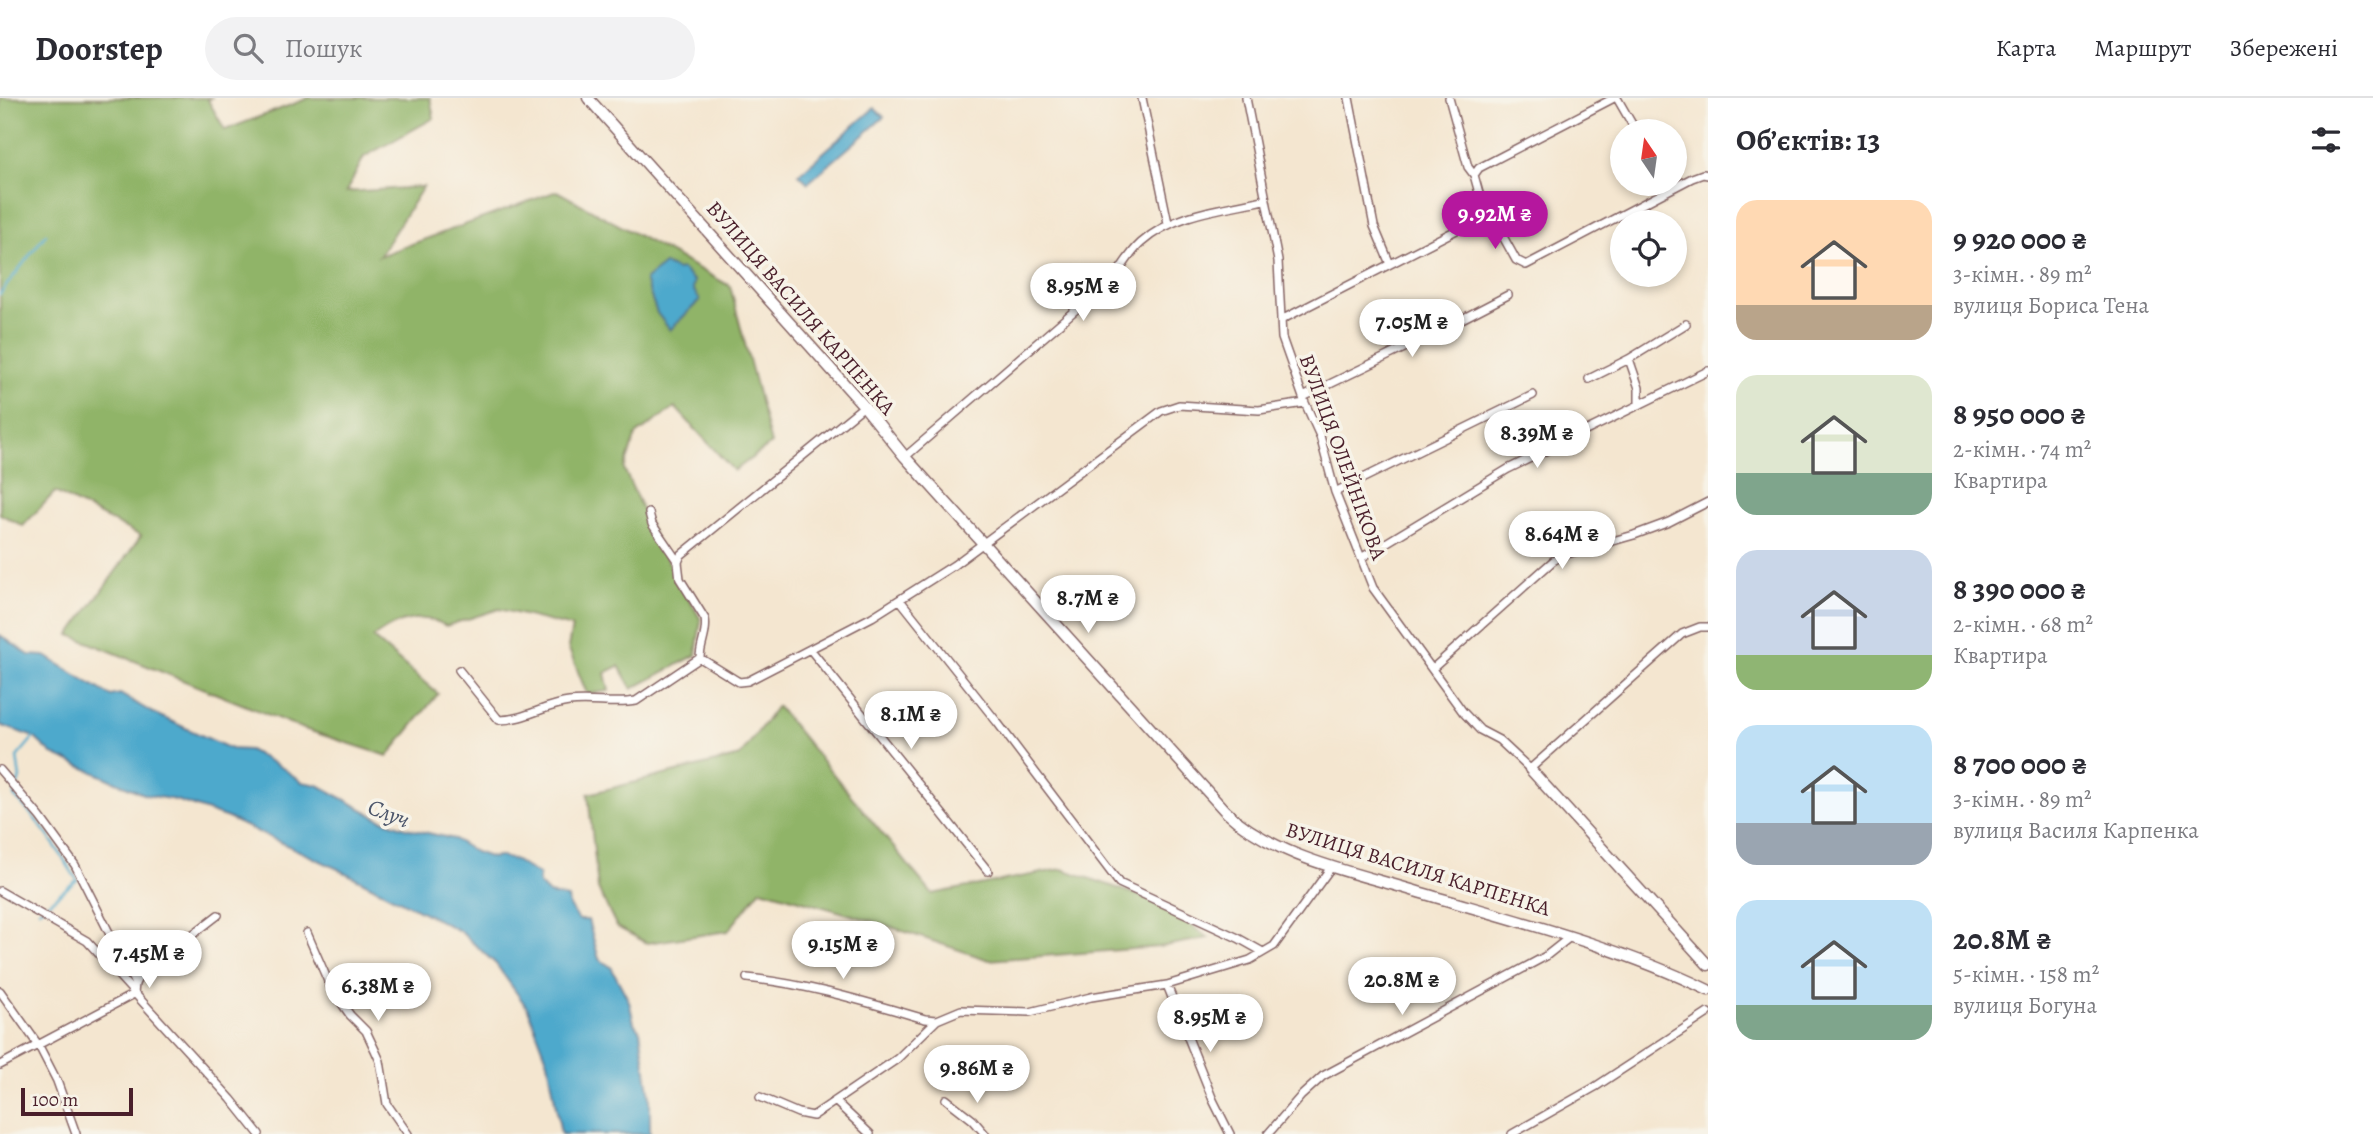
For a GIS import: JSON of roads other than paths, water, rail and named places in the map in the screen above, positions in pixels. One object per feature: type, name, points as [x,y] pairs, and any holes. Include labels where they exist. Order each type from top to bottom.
[{"type":"street","name":"ВУЛИЦЯ ВАСИЛЯ КАРПЕНКА","points":[[588,98],[864,406],[905,457],[1241,826],[1276,846],[1332,866],[1570,937],[1636,959],[1708,990]]},
{"type":"street","points":[[1142,98],[1168,223]]},
{"type":"street","name":"ВУЛИЦЯ ОЛЕЙНІКОВА","points":[[1246,98],[1278,261],[1282,338],[1320,436],[1335,492],[1373,588],[1463,712],[1480,730],[1499,740],[1530,769]]},
{"type":"street","points":[[1349,98],[1374,226],[1390,264]]},
{"type":"street","points":[[1449,98],[1468,167],[1474,175],[1484,211],[1495,222],[1516,260],[1526,265],[1662,196]]},
{"type":"street","points":[[1474,175],[1479,167],[1616,98],[1629,119]]},
{"type":"street","points":[[1687,181],[1703,174],[1708,175]]},
{"type":"street","points":[[905,457],[1117,274],[1139,245],[1168,223],[1264,200]]},
{"type":"street","points":[[1281,320],[1480,218],[1484,211]]},
{"type":"street","points":[[700,658],[739,682],[748,681],[900,600],[985,543],[1161,411],[1180,405],[1259,410],[1304,400],[1508,295]]},
{"type":"street","points":[[1589,379],[1629,359],[1686,324]]},
{"type":"street","points":[[1629,359],[1639,388],[1639,405]]},
{"type":"street","points":[[1361,558],[1508,469],[1708,371]]},
{"type":"street","points":[[1335,492],[1534,394]]},
{"type":"street","points":[[678,562],[681,555],[864,406]]},
{"type":"street","points":[[1432,669],[1530,584],[1543,567],[1563,555],[1669,522],[1708,502]]},
{"type":"street","points":[[649,513],[652,524],[678,562],[680,579],[705,620],[700,658]]},
{"type":"street","points":[[900,600],[1119,883],[1263,952]]},
{"type":"street","points":[[1708,627],[1682,634],[1530,769],[1708,965]]},
{"type":"street","points":[[810,649],[988,871]]},
{"type":"street","points":[[459,670],[499,720],[512,720],[568,702],[636,701],[700,658]]},
{"type":"street","points":[[0,770],[40,817],[75,865],[135,984]]},
{"type":"street","points":[[747,978],[787,982],[925,1019],[937,1020],[969,1009],[987,1012],[1030,1012],[1091,997],[1167,985],[1250,960],[1274,946],[1332,866]]},
{"type":"street","points":[[0,891],[87,941],[231,1099],[259,1134]]},
{"type":"street","points":[[134,994],[139,976],[218,915]]},
{"type":"street","points":[[307,933],[331,988],[350,1015],[366,1031],[376,1050],[387,1104],[408,1134]]},
{"type":"street","points":[[1268,1134],[1301,1096],[1323,1076],[1546,956],[1570,937]]},
{"type":"street","points":[[1167,985],[1213,1100],[1230,1134]]},
{"type":"street","points":[[0,991],[39,1046],[57,1081],[76,1134]]},
{"type":"street","points":[[0,1065],[134,994]]},
{"type":"street","points":[[1512,1134],[1595,1087],[1708,1013]]},
{"type":"street","points":[[760,1097],[797,1113],[813,1116],[897,1059],[937,1020]]},
{"type":"street","points":[[946,1099],[974,1120],[985,1134]]},
{"type":"street","points":[[835,1101],[870,1134]]},
{"type":"water","points":[[874,108],[884,117],[808,183],[799,174]]},
{"type":"water","points":[[664,264],[677,270],[682,269],[694,281],[693,289],[700,300],[670,330],[657,313],[645,280]]},
{"type":"water","points":[[0,635],[29,655],[45,656],[111,696],[120,694],[153,713],[231,749],[249,750],[302,782],[318,785],[380,819],[454,839],[475,852],[492,858],[497,856],[514,860],[539,875],[539,884],[549,894],[568,898],[569,906],[579,920],[588,920],[599,959],[611,967],[629,1001],[634,1023],[640,1031],[650,1097],[650,1134],[561,1134],[548,1062],[528,1009],[496,964],[460,931],[338,869],[228,818],[176,800],[146,795],[52,754],[34,737],[0,725]]},
{"type":"waterway","points":[[0,294],[46,234]]},
{"type":"waterway","points":[[34,737],[17,757],[20,778],[14,796],[41,826],[77,880],[39,910]]},
{"type":"water label","name":"Случ","points":[[389,813]]}]
